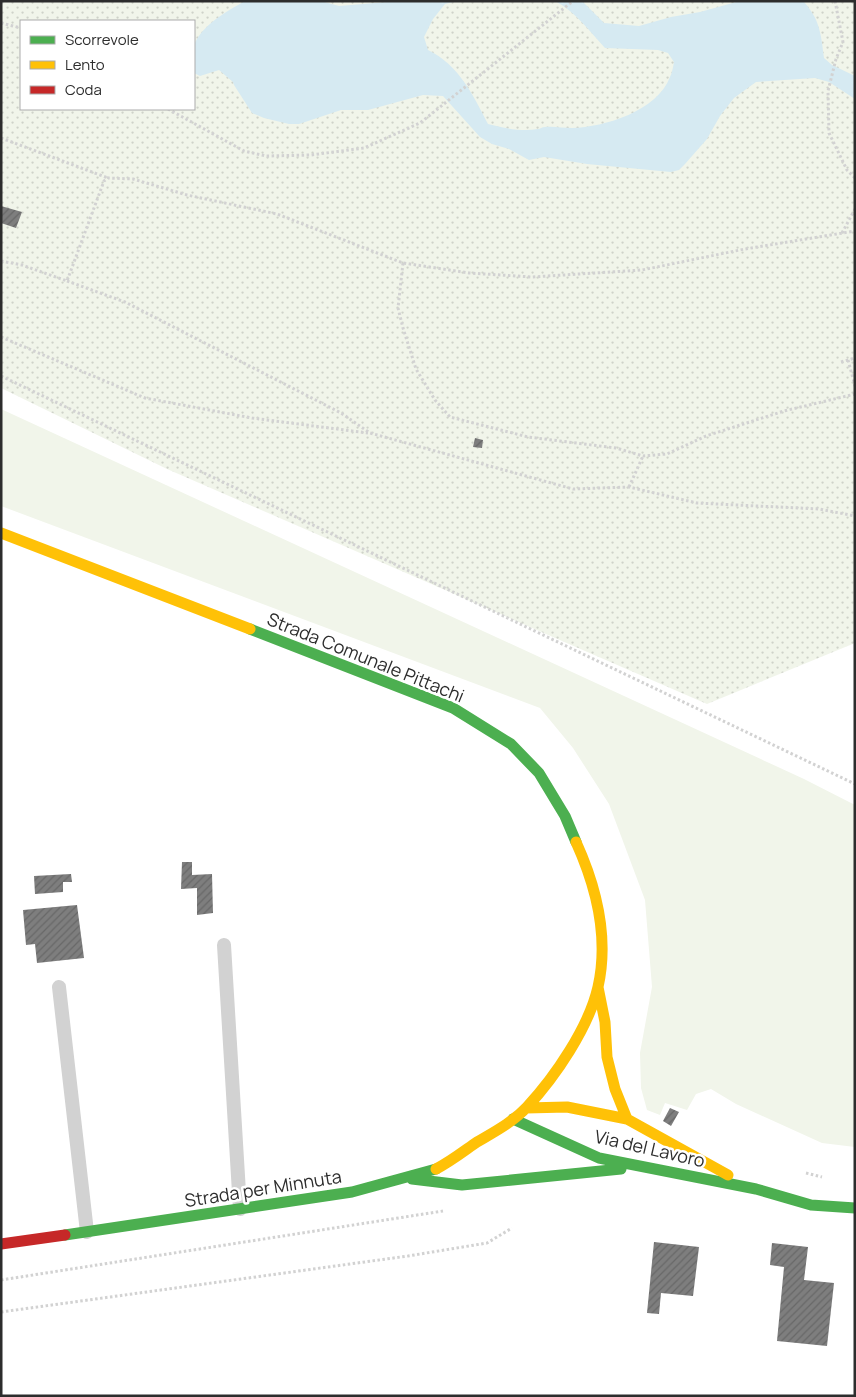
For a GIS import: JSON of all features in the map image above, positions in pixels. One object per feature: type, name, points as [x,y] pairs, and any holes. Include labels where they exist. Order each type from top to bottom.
[{"type":"street","name":"Strada Comunale Pittachi","points":[[1,533],[453,708],[511,744],[539,773],[565,816],[586,864],[598,908],[602,949],[598,987],[588,1015],[569,1052],[547,1083],[526,1108],[513,1119]]},
{"type":"street","points":[[598,987],[607,1057],[615,1089],[627,1119]]},
{"type":"street","points":[[526,1108],[567,1107],[627,1119],[756,1189],[811,1205],[855,1208]]},
{"type":"street","name":"Strada per Minnuta","points":[[1,1244],[352,1192],[437,1169],[513,1119]]},
{"type":"street","name":"Via del Lavoro","points":[[513,1119],[599,1158],[756,1189]]},
{"type":"street","points":[[404,1178],[462,1185],[648,1167]]},
{"type":"lane","points":[[224,945],[240,1209]]},
{"type":"lane","points":[[59,987],[87,1232]]},
{"type":"path","points":[[170,110],[244,151],[266,156],[311,155],[364,148],[420,123],[573,1]]},
{"type":"path","points":[[835,1],[843,42],[836,59],[828,91],[829,133],[847,170],[855,178]]},
{"type":"path","points":[[1,24],[20,28]]},
{"type":"path","points":[[1,138],[108,178],[133,179],[187,195],[277,214],[403,263],[469,273],[532,277],[642,270],[745,249],[855,231]]},
{"type":"path","points":[[68,281],[104,181],[108,178]]},
{"type":"path","points":[[842,233],[855,210]]},
{"type":"path","points":[[1,261],[22,265],[125,302],[341,413],[370,433]]},
{"type":"path","points":[[403,263],[398,308],[416,369],[435,400],[450,417],[528,437],[616,448],[643,456],[667,454],[706,436],[740,425],[784,411],[855,394]]},
{"type":"path","points":[[1,337],[145,398],[252,418],[370,433],[573,489],[629,487],[697,503],[819,510],[855,516]]},
{"type":"path","points":[[841,362],[855,358]]},
{"type":"path","points":[[848,360],[855,386]]},
{"type":"path","points":[[1,376],[855,784]]},
{"type":"path","points":[[629,487],[643,456]]},
{"type":"path","points":[[803,1172],[830,1178]]},
{"type":"path","points":[[1,1280],[447,1210]]},
{"type":"path","points":[[1,1312],[478,1245],[487,1243],[512,1228]]},
{"type":"shaded area","points":[[1,1],[855,1],[855,643],[707,704],[167,469],[1,388]]},
{"type":"shaded area","points":[[245,1],[321,1],[339,6],[399,1],[457,1],[445,4],[433,19],[424,37],[428,50],[439,56],[457,72],[471,92],[488,124],[526,130],[544,127],[585,127],[628,115],[642,108],[663,89],[670,77],[674,62],[668,53],[658,50],[605,48],[576,16],[555,1],[582,1],[604,23],[639,26],[740,1],[803,1],[813,14],[821,34],[824,58],[832,65],[855,76],[855,99],[829,82],[815,78],[756,82],[734,98],[720,116],[707,139],[679,170],[671,172],[587,164],[544,157],[529,160],[480,137],[443,96],[423,95],[368,110],[341,110],[299,124],[289,124],[252,113],[233,82],[219,70],[200,76],[195,74],[195,43],[209,25]]},
{"type":"shaded area","points":[[1,409],[804,779],[855,805],[855,1147],[822,1143],[736,1104],[711,1089],[696,1094],[687,1110],[665,1103],[660,1115],[647,1110],[641,1088],[640,1053],[652,987],[645,900],[609,804],[573,748],[540,708],[1,506]]},
{"type":"building","points":[[1,206],[22,212],[16,228],[1,223]]},
{"type":"building","points":[[475,438],[483,440],[482,448],[473,447]]},
{"type":"building","points":[[182,862],[192,862],[192,875],[212,874],[213,913],[197,915],[197,888],[181,889]]},
{"type":"building","points":[[71,874],[72,882],[63,882],[63,892],[35,894],[34,876]]},
{"type":"building","points":[[77,905],[84,958],[37,963],[35,944],[26,945],[23,910]]},
{"type":"building","points":[[670,1108],[679,1112],[671,1126],[663,1121]]},
{"type":"building","points":[[654,1242],[699,1247],[693,1296],[661,1293],[659,1314],[647,1313]]},
{"type":"building","points":[[772,1243],[808,1247],[804,1280],[834,1283],[827,1346],[777,1341],[784,1267],[770,1265]]},
{"type":"traffic: fast","points":[[250,629],[453,708],[511,744],[539,773],[565,816],[576,842]]},
{"type":"traffic: fast","points":[[513,1119],[599,1158],[756,1189],[811,1205],[855,1208]]},
{"type":"traffic: fast","points":[[65,1235],[352,1192],[436,1169]]},
{"type":"traffic: fast","points":[[412,1179],[462,1185],[621,1169]]},
{"type":"traffic: slow","points":[[1,533],[250,629]]},
{"type":"traffic: slow","points":[[436,1169],[510,1122],[527,1107],[549,1081],[570,1051],[594,1002],[601,969],[602,950],[599,913],[595,894],[576,842]]},
{"type":"traffic: slow","points":[[598,987],[605,1022],[607,1057],[615,1089],[627,1119]]},
{"type":"traffic: slow","points":[[526,1108],[567,1107],[627,1119],[728,1175]]},
{"type":"traffic: jam","points":[[1,1244],[65,1235]]}]
